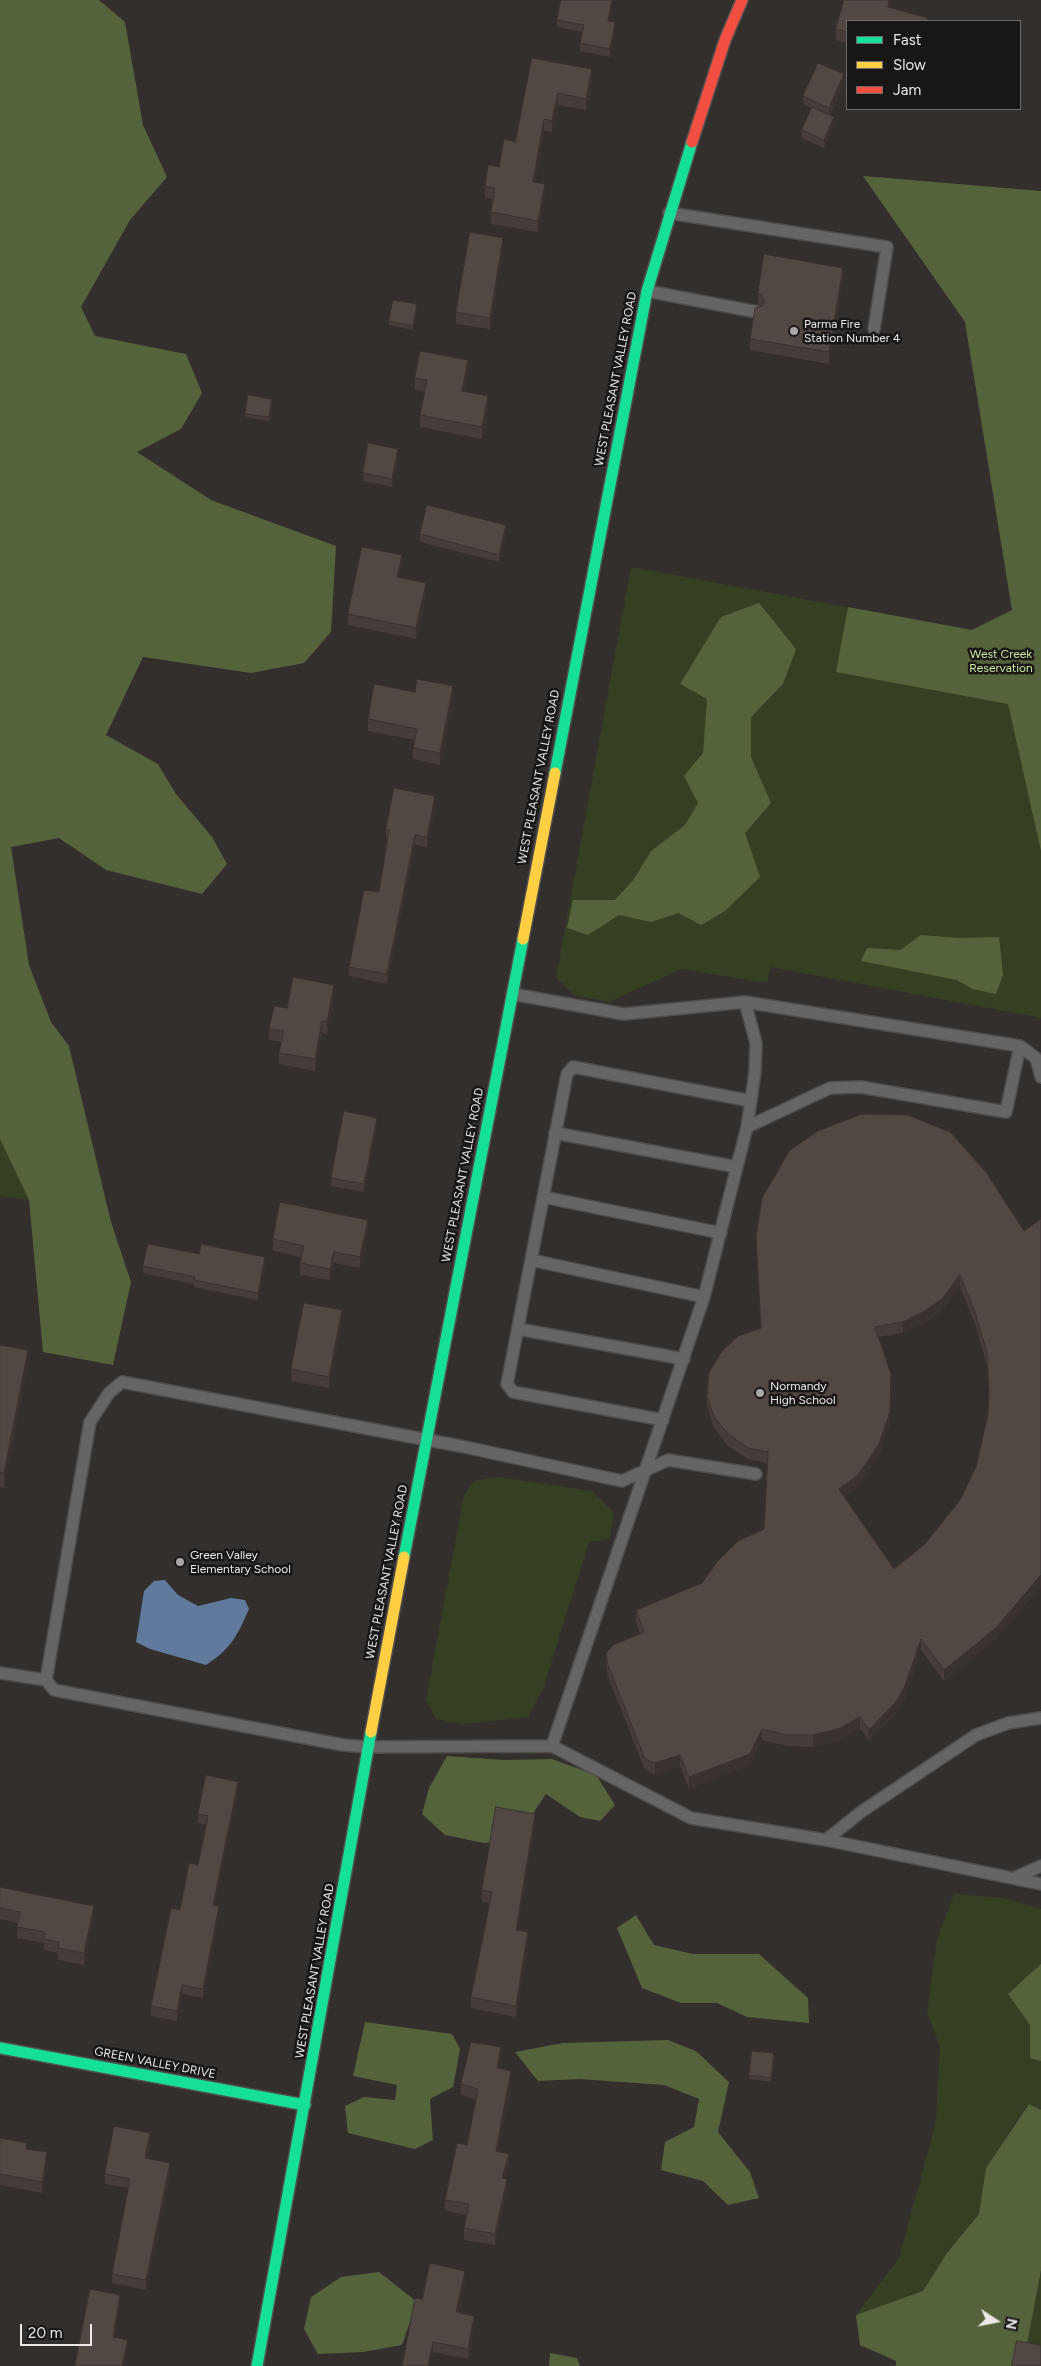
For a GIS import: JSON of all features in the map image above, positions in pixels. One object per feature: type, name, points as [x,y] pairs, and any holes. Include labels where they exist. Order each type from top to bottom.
[{"type":"main road","name":"WEST PLEASANT VALLEY ROAD","points":[[257,2366],[368,1747],[647,291],[669,213],[725,40],[742,0]]},
{"type":"main road","name":"GREEN VALLEY DRIVE","points":[[0,2048],[305,2105]]},
{"type":"lane","points":[[669,213],[887,247],[874,329]]},
{"type":"lane","points":[[647,291],[756,312]]},
{"type":"lane","points":[[512,994],[624,1014],[745,1002],[1020,1046],[1036,1058],[1041,1077]]},
{"type":"lane","points":[[552,1746],[644,1471],[684,1359],[704,1297],[721,1233],[747,1127],[756,1072],[756,1043],[745,1002]]},
{"type":"lane","points":[[747,1127],[830,1088],[861,1088],[1006,1112],[1020,1046]]},
{"type":"lane","points":[[663,1420],[513,1392],[507,1384],[567,1074],[573,1067],[751,1101]]},
{"type":"lane","points":[[555,1133],[737,1167]]},
{"type":"lane","points":[[543,1197],[721,1233]]},
{"type":"lane","points":[[531,1260],[704,1297]]},
{"type":"lane","points":[[518,1329],[684,1359]]},
{"type":"lane","points":[[46,1680],[90,1422],[109,1393],[122,1382],[426,1440],[622,1481],[668,1460],[756,1474]]},
{"type":"lane","points":[[0,1673],[46,1680],[54,1690],[279,1734],[368,1747],[552,1746],[691,1818],[826,1840],[1041,1884]]},
{"type":"lane","points":[[826,1840],[861,1812],[976,1735],[1008,1722],[1041,1718]]},
{"type":"lane","points":[[1014,1878],[1041,1866]]},
{"type":"green space","points":[[0,0],[99,0],[125,22],[143,125],[167,177],[130,220],[81,307],[95,336],[186,354],[202,393],[181,429],[137,452],[211,500],[336,546],[331,632],[304,663],[251,673],[143,657],[106,735],[158,764],[176,794],[212,837],[227,864],[202,894],[106,870],[59,838],[11,847],[29,965],[51,1022],[69,1046],[111,1222],[131,1282],[113,1365],[43,1352],[29,1200],[0,1139]]},
{"type":"green space","name":"West Creek Reservation","points":[[863,176],[1041,191],[1041,851],[1008,704],[836,672],[848,607],[972,630],[1012,610],[965,322]]},
{"type":"green space","name":"West Creek Reservation","points":[[631,567],[971,630],[1041,597],[1041,1018],[771,967],[767,983],[681,969],[609,1002],[574,995],[556,978]]},
{"type":"green space","points":[[759,603],[796,649],[783,684],[751,717],[751,757],[771,803],[745,833],[760,877],[725,911],[701,925],[678,913],[651,922],[619,915],[588,935],[567,928],[573,900],[615,900],[634,879],[651,851],[685,825],[698,803],[684,776],[703,753],[707,699],[680,684],[721,617]]},
{"type":"green space","points":[[921,935],[959,938],[999,937],[1003,975],[996,994],[972,989],[957,980],[861,961],[867,948],[900,950]]},
{"type":"green space","points":[[0,1139],[29,1200],[0,1196]]},
{"type":"green space","points":[[498,1477],[592,1491],[614,1512],[610,1539],[589,1542],[544,1686],[528,1717],[463,1724],[436,1719],[426,1700],[464,1495],[474,1481]]},
{"type":"green space","points":[[447,1756],[504,1760],[552,1759],[596,1775],[615,1805],[600,1821],[580,1817],[546,1794],[514,1842],[484,1843],[445,1835],[422,1814],[429,1788]]},
{"type":"green space","points":[[954,1894],[1004,1898],[1041,1909],[1041,2110],[1028,2104],[986,2168],[979,2214],[947,2253],[923,2292],[856,2315],[899,2258],[936,2122],[940,2047],[927,2012],[937,1939]]},
{"type":"green space","points":[[636,1915],[654,1945],[693,1954],[759,1954],[808,1998],[809,2023],[747,2017],[717,2003],[681,2003],[642,1988],[617,1928]]},
{"type":"green space","points":[[1041,1964],[1041,2061],[1030,2058],[1030,2025],[1008,1994]]},
{"type":"green space","points":[[365,2022],[452,2034],[460,2049],[453,2087],[430,2099],[433,2140],[415,2149],[348,2133],[345,2106],[364,2097],[395,2100],[397,2085],[353,2076]]},
{"type":"green space","points":[[668,2040],[696,2051],[729,2082],[718,2132],[750,2172],[759,2198],[728,2205],[703,2181],[661,2170],[665,2142],[694,2127],[699,2099],[664,2085],[580,2079],[538,2081],[515,2052],[563,2043]]},
{"type":"green space","points":[[1029,2104],[1041,2110],[1041,2270],[1023,2366],[896,2366],[896,2361],[860,2345],[856,2315],[923,2291],[947,2253],[979,2214],[986,2168]]},
{"type":"green space","points":[[1041,2270],[1041,2366],[1023,2366]]},
{"type":"green space","points":[[379,2272],[417,2302],[402,2345],[363,2352],[318,2354],[304,2329],[311,2297],[341,2277]]},
{"type":"green space","points":[[550,2353],[577,2358],[580,2366],[549,2366]]},
{"type":"water","points":[[165,1580],[178,1595],[198,1606],[231,1598],[245,1600],[249,1609],[237,1634],[222,1653],[206,1665],[150,1649],[136,1642],[144,1591],[154,1581]]},
{"type":"building","points":[[561,0],[612,0],[608,21],[615,22],[610,49],[580,43],[584,25],[557,20]]},
{"type":"building","points":[[844,0],[889,0],[888,7],[928,18],[927,20],[846,20],[846,32],[836,29]]},
{"type":"building","points":[[532,58],[592,69],[586,99],[558,93],[552,121],[544,119],[533,182],[545,184],[538,221],[491,212],[495,188],[485,186],[488,165],[499,167],[504,139],[515,142]]},
{"type":"building","points":[[818,63],[844,74],[829,108],[803,96]]},
{"type":"building","points":[[812,107],[834,117],[824,140],[802,130]]},
{"type":"building","points":[[470,232],[503,238],[490,318],[456,312]]},
{"type":"building","name":"Parma Fire Station Number 4","points":[[764,254],[843,268],[829,352],[750,339],[755,308],[762,306],[764,301],[762,295],[758,293]]},
{"type":"building","points":[[393,300],[417,304],[413,326],[389,321]]},
{"type":"building","points":[[420,351],[468,360],[462,391],[488,396],[482,427],[420,415],[427,380],[415,378]]},
{"type":"building","points":[[248,395],[272,399],[269,417],[245,414]]},
{"type":"building","points":[[368,443],[398,449],[392,479],[363,473]]},
{"type":"building","points":[[427,505],[506,525],[499,555],[420,534]]},
{"type":"building","points":[[362,547],[402,555],[397,577],[426,583],[416,628],[348,614]]},
{"type":"building","points":[[417,679],[453,686],[440,753],[413,748],[417,729],[368,719],[374,684],[415,692]]},
{"type":"building","points":[[394,788],[435,796],[427,837],[415,835],[387,974],[349,967],[364,890],[379,892],[389,830],[386,829]]},
{"type":"building","points":[[293,977],[334,985],[327,1022],[322,1021],[315,1059],[279,1053],[284,1031],[269,1029],[274,1006],[287,1008]]},
{"type":"building","points":[[344,1111],[377,1118],[364,1184],[331,1178]]},
{"type":"building","name":"Normandy High School","points":[[862,1114],[908,1115],[950,1132],[986,1172],[1024,1231],[1041,1219],[1041,1575],[996,1628],[944,1670],[921,1639],[905,1686],[896,1702],[869,1730],[860,1717],[838,1729],[813,1735],[787,1735],[762,1729],[750,1754],[689,1777],[680,1755],[655,1763],[645,1759],[608,1665],[606,1653],[613,1645],[644,1632],[636,1610],[702,1583],[717,1562],[738,1541],[764,1529],[768,1452],[748,1448],[728,1434],[714,1417],[707,1396],[709,1372],[722,1351],[738,1336],[761,1328],[756,1236],[762,1198],[790,1150],[818,1131]],"holes":[[[960,1275],[976,1315],[987,1353],[989,1391],[988,1414],[976,1467],[960,1500],[925,1544],[894,1569],[839,1489],[857,1476],[868,1461],[879,1444],[890,1412],[891,1374],[875,1327],[903,1322],[925,1311],[942,1299]]]},
{"type":"building","points":[[280,1202],[368,1220],[360,1257],[334,1252],[330,1269],[300,1263],[304,1246],[273,1239]]},
{"type":"building","points":[[148,1244],[199,1254],[201,1244],[265,1257],[258,1293],[194,1280],[195,1277],[143,1266]]},
{"type":"building","points":[[304,1303],[342,1310],[329,1377],[291,1369]]},
{"type":"building","points":[[0,1345],[28,1350],[4,1473],[0,1472]]},
{"type":"building","points":[[206,1775],[238,1782],[213,1905],[219,1906],[203,1989],[182,1985],[177,2011],[151,2006],[171,1908],[180,1910],[189,1863],[198,1865],[208,1816],[198,1814]]},
{"type":"building","points":[[496,1807],[535,1814],[516,1930],[528,1932],[516,2006],[471,1997],[492,1892],[482,1890]]},
{"type":"building","points":[[0,1887],[94,1906],[84,1953],[58,1948],[59,1942],[44,1939],[45,1932],[17,1927],[20,1912],[0,1908]]},
{"type":"building","points":[[471,2042],[501,2047],[497,2068],[511,2071],[496,2151],[509,2154],[502,2178],[507,2179],[495,2234],[464,2228],[469,2204],[445,2200],[457,2143],[467,2145],[478,2089],[461,2084]]},
{"type":"building","points":[[752,2051],[774,2053],[771,2078],[749,2075]]},
{"type":"building","points":[[114,2126],[150,2133],[145,2158],[170,2163],[146,2280],[112,2274],[130,2179],[105,2174]]},
{"type":"building","points":[[0,2138],[27,2143],[26,2149],[47,2152],[42,2182],[0,2174]]},
{"type":"building","points":[[430,2263],[465,2271],[456,2312],[474,2316],[468,2349],[433,2342],[428,2366],[402,2366],[415,2298],[422,2299]]},
{"type":"building","points":[[90,2289],[120,2295],[113,2337],[128,2340],[122,2366],[75,2366]]},
{"type":"building","points":[[1017,2341],[1041,2345],[1041,2366],[1012,2366]]},
{"type":"traffic: fast","points":[[555,773],[647,291],[692,142]]},
{"type":"traffic: fast","points":[[404,1557],[523,939]]},
{"type":"traffic: fast","points":[[257,2366],[371,1732]]},
{"type":"traffic: fast","points":[[0,2048],[305,2105]]},
{"type":"traffic: slow","points":[[523,939],[555,773]]},
{"type":"traffic: slow","points":[[371,1732],[404,1557]]},
{"type":"traffic: jam","points":[[692,142],[725,40],[742,0]]},
{"type":"place","name":"Parma Fire Station Number 4","points":[[794,331]]},
{"type":"place","name":"Normandy High School","points":[[760,1393]]},
{"type":"place","name":"Green Valley Elementary School","points":[[180,1562]]}]
